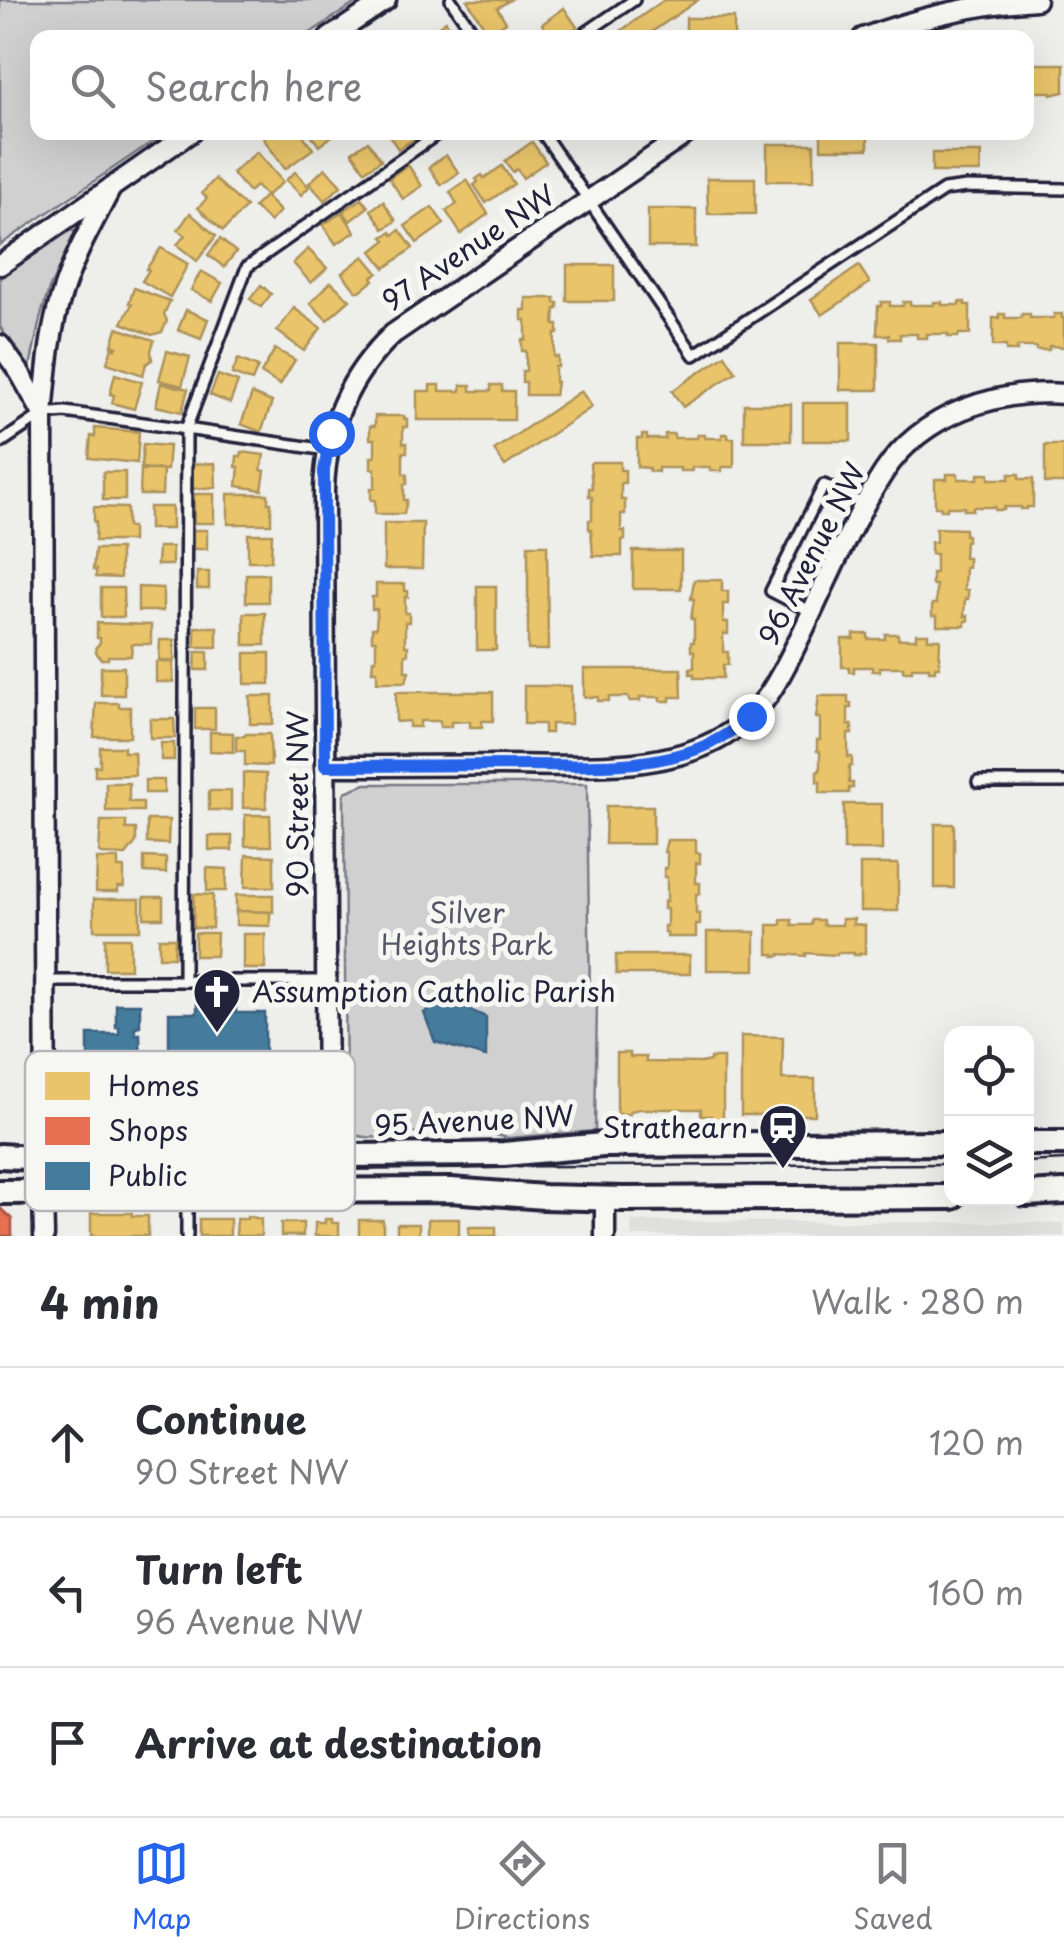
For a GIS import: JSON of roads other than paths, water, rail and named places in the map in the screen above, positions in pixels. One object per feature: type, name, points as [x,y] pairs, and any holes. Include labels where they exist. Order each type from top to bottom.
[{"type":"street","points":[[341,30],[386,0]]},
{"type":"street","points":[[883,30],[966,8],[1036,0]]},
{"type":"street","points":[[0,265],[180,140]]},
{"type":"street","name":"97 Avenue NW","points":[[327,450],[336,416],[355,377],[380,346],[407,322],[677,140]]},
{"type":"street","points":[[46,1051],[43,414],[60,298],[110,190]]},
{"type":"street","points":[[0,346],[43,414]]},
{"type":"street","name":"96 Avenue NW","points":[[325,766],[604,765],[690,752],[724,736],[772,693],[865,505],[885,470],[918,436],[960,411],[1003,397],[1064,394]]},
{"type":"street","name":"90 Street NW","points":[[326,1051],[327,450]]},
{"type":"street","name":"95 Avenue NW","points":[[355,1157],[504,1154],[602,1145],[944,1143]]},
{"type":"street","points":[[1034,1143],[1064,1143]]},
{"type":"street","name":"95 Avenue NW","points":[[0,1156],[25,1158]]},
{"type":"street","points":[[355,1190],[451,1190],[605,1198],[944,1197]]},
{"type":"street","points":[[1034,1194],[1064,1192]]},
{"type":"street","points":[[604,1236],[605,1198]]},
{"type":"lane","points":[[451,0],[472,30]]},
{"type":"lane","points":[[590,30],[634,0]]},
{"type":"lane","points":[[184,980],[186,429],[247,267],[429,140]]},
{"type":"lane","points":[[548,140],[694,355],[944,190],[1064,189]]},
{"type":"lane","points":[[0,443],[43,414],[65,412],[327,450]]},
{"type":"lane","points":[[812,612],[772,591],[824,486],[865,505]]},
{"type":"lane","points":[[978,782],[1064,782]]},
{"type":"lane","points":[[46,980],[325,980]]},
{"type":"tram line","points":[[1034,1162],[1064,1160]]},
{"type":"tram line","points":[[355,1167],[944,1164]]},
{"type":"tram line","points":[[0,1169],[25,1169]]},
{"type":"place","name":"Assumption Catholic Parish","points":[[217,1034]]},
{"type":"place","name":"Strathearn","points":[[783,1170]]},
{"type":"park label","name":"Silver Heights Park","points":[[467,929]]}]
